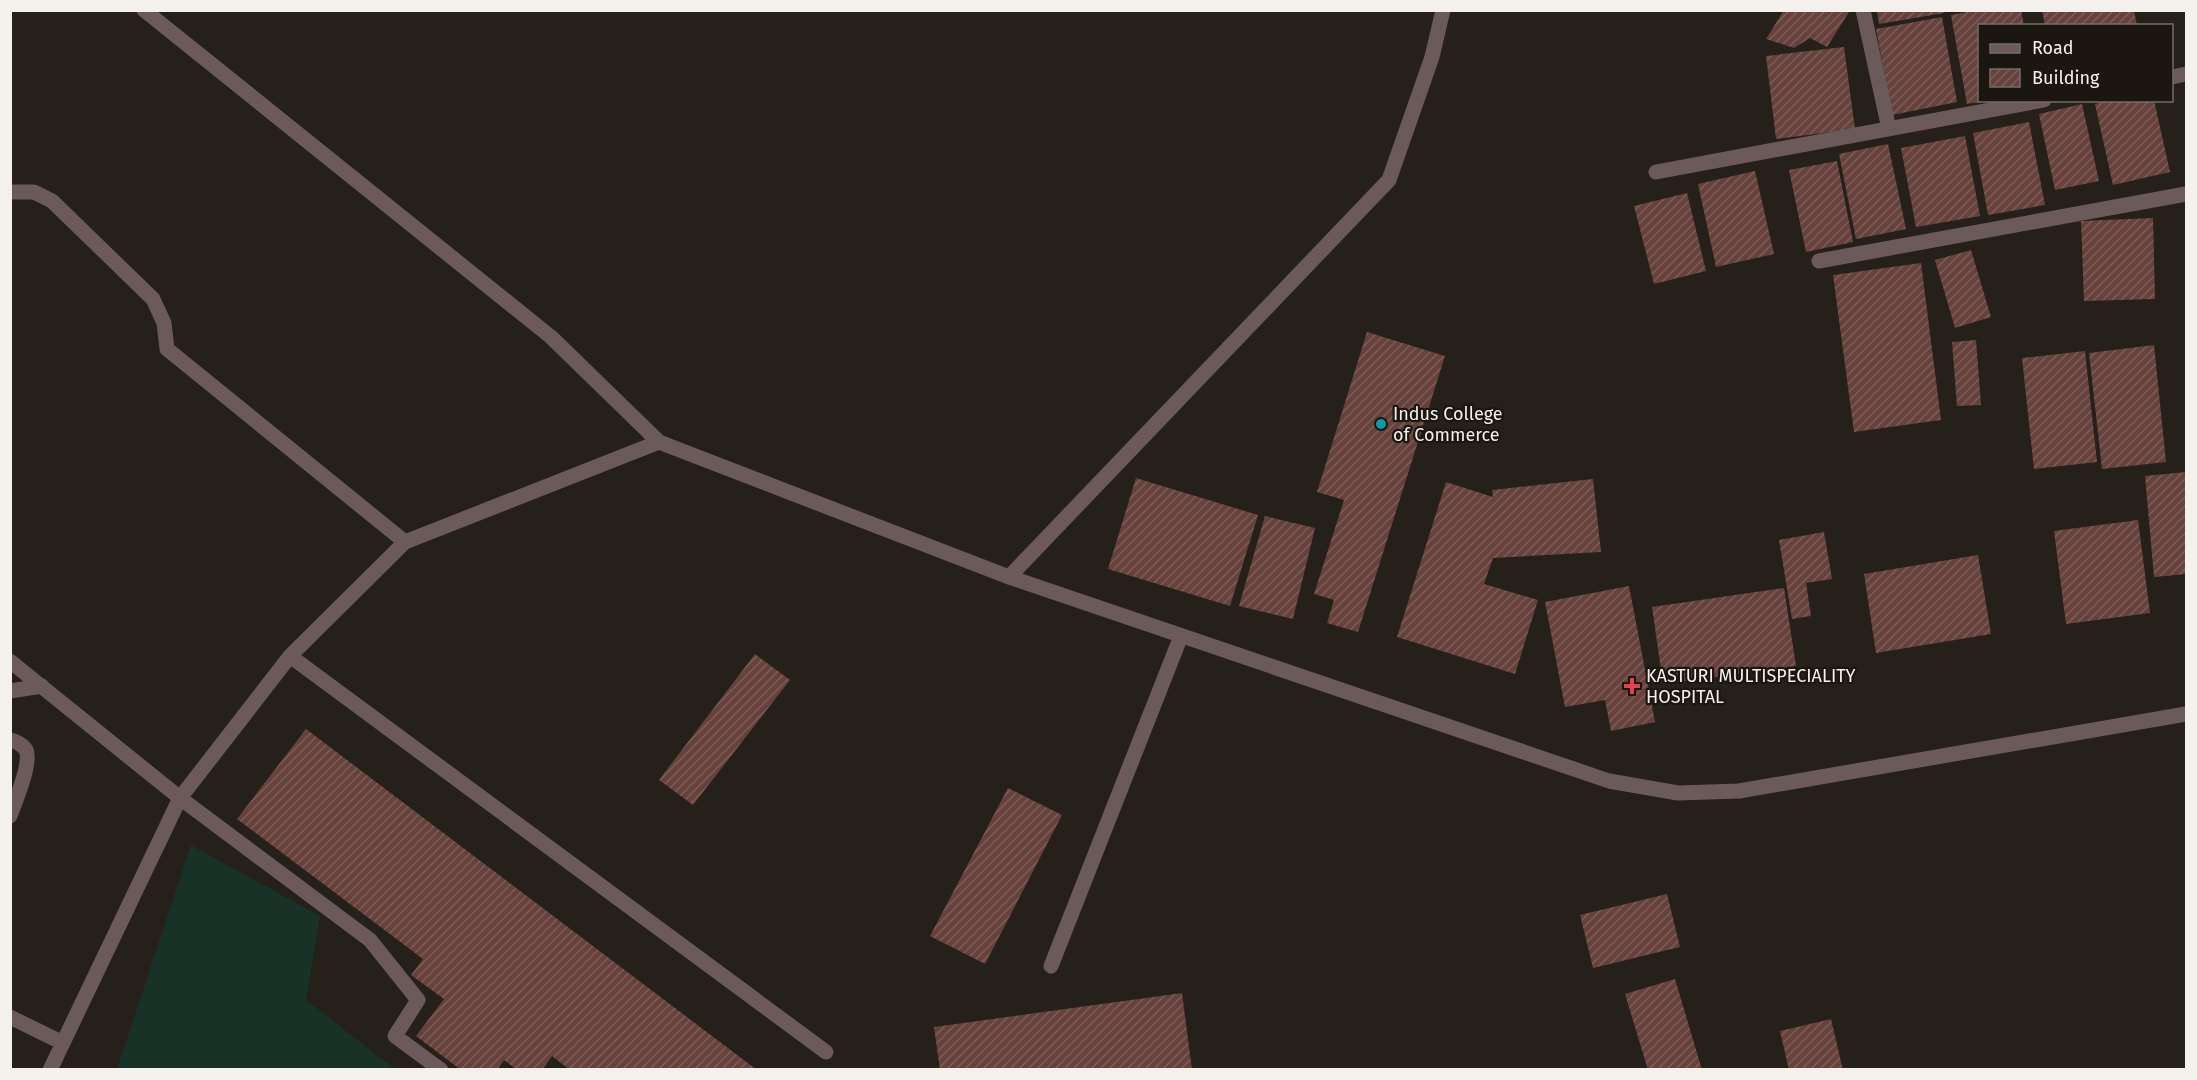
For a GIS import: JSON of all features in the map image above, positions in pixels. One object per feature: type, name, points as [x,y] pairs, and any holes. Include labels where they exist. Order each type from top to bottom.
[{"type":"street","points":[[144,10],[551,337],[659,442],[1009,577],[1610,781],[1678,793],[1739,791],[2187,714]]},
{"type":"street","points":[[1009,577],[1389,180],[1432,57],[1443,10]]},
{"type":"street","points":[[1863,10],[1889,129]]},
{"type":"street","points":[[1656,172],[2032,102]]},
{"type":"street","points":[[10,192],[34,192],[52,201],[153,299],[164,323],[167,349],[405,542]]},
{"type":"street","points":[[1819,261],[2187,194]]},
{"type":"street","points":[[50,1070],[61,1042],[180,798],[290,656],[405,542],[659,442]]},
{"type":"street","points":[[1051,966],[1181,636]]},
{"type":"street","points":[[290,656],[826,1052]]},
{"type":"street","points":[[10,661],[180,798],[370,940],[418,1000],[395,1036],[441,1070]]},
{"type":"street","points":[[10,691],[42,686]]},
{"type":"street","points":[[10,740],[18,742],[26,751],[28,762],[10,816]]},
{"type":"street","points":[[10,1017],[61,1042]]},
{"type":"green space","points":[[191,845],[320,916],[306,1000],[395,1069],[117,1069]]},
{"type":"building","points":[[1784,10],[1847,10],[1849,12],[1827,47],[1810,38],[1794,48],[1766,39]]},
{"type":"building","points":[[1877,10],[1944,10],[1944,13],[1879,24]]},
{"type":"building","points":[[1977,10],[2021,10],[2024,24],[1978,24],[1978,102],[1980,102],[1967,104],[1951,15]]},
{"type":"building","points":[[2042,10],[2134,10],[2137,24],[2045,24]]},
{"type":"building","points":[[1942,17],[1957,102],[1892,115],[1876,29]]},
{"type":"building","points":[[1844,47],[1855,129],[1776,139],[1766,56]]},
{"type":"building","points":[[2154,102],[2170,172],[2113,185],[2095,104]]},
{"type":"building","points":[[2082,104],[2099,181],[2055,190],[2039,114]]},
{"type":"building","points":[[2029,122],[2045,205],[1988,215],[1973,133]]},
{"type":"building","points":[[1965,136],[1980,216],[1916,227],[1901,148]]},
{"type":"building","points":[[1888,144],[1906,229],[1856,239],[1839,154]]},
{"type":"building","points":[[1837,161],[1853,242],[1806,252],[1789,170]]},
{"type":"building","points":[[1755,171],[1774,254],[1716,267],[1698,184]]},
{"type":"building","points":[[1687,193],[1706,271],[1654,284],[1634,206]]},
{"type":"building","points":[[2153,218],[2155,299],[2084,301],[2081,221]]},
{"type":"building","points":[[1971,250],[1991,317],[1955,328],[1935,260]]},
{"type":"building","points":[[1921,263],[1941,420],[1854,432],[1833,275]]},
{"type":"building","name":"Indus College of Commerce","points":[[1367,332],[1445,356],[1358,632],[1327,623],[1334,600],[1314,594],[1344,500],[1317,492]]},
{"type":"building","points":[[1976,340],[1981,405],[1957,406],[1952,342]]},
{"type":"building","points":[[2154,345],[2166,462],[2102,469],[2089,353]]},
{"type":"building","points":[[2085,351],[2097,462],[2034,469],[2022,358]]},
{"type":"building","points":[[2186,472],[2186,574],[2154,577],[2145,476]]},
{"type":"building","points":[[1136,478],[1258,515],[1230,606],[1108,569]]},
{"type":"building","points":[[1593,479],[1601,552],[1493,558],[1484,584],[1538,600],[1515,674],[1397,637],[1446,482],[1493,497],[1492,490]]},
{"type":"building","points":[[1265,516],[1315,528],[1293,619],[1239,606]]},
{"type":"building","points":[[2138,520],[2150,613],[2066,624],[2054,531]]},
{"type":"building","points":[[1824,532],[1832,579],[1806,583],[1811,616],[1792,619],[1779,540]]},
{"type":"building","points":[[1978,555],[1991,634],[1876,653],[1864,574]]},
{"type":"building","points":[[1629,586],[1655,722],[1611,731],[1605,700],[1565,707],[1545,602]]},
{"type":"building","points":[[1784,588],[1796,666],[1663,684],[1652,607]]},
{"type":"building","points":[[755,654],[790,680],[693,805],[659,780]]},
{"type":"building","points":[[306,729],[757,1070],[570,1070],[552,1056],[542,1070],[517,1070],[504,1060],[497,1070],[461,1070],[416,1036],[444,999],[411,975],[423,959],[237,819]]},
{"type":"building","points":[[1008,788],[1062,815],[985,964],[930,936]]},
{"type":"building","points":[[1667,894],[1680,947],[1593,968],[1580,915]]},
{"type":"building","points":[[1675,979],[1702,1070],[1648,1070],[1625,994]]},
{"type":"building","points":[[1182,993],[1192,1070],[940,1070],[934,1027]]},
{"type":"building","points":[[1831,1019],[1843,1070],[1789,1070],[1780,1031]]},
{"type":"place","name":"Indus College of Commerce","points":[[1381,424]]},
{"type":"place","name":"KASTURI MULTISPECIALITY HOSPITAL","points":[[1632,686]]}]
